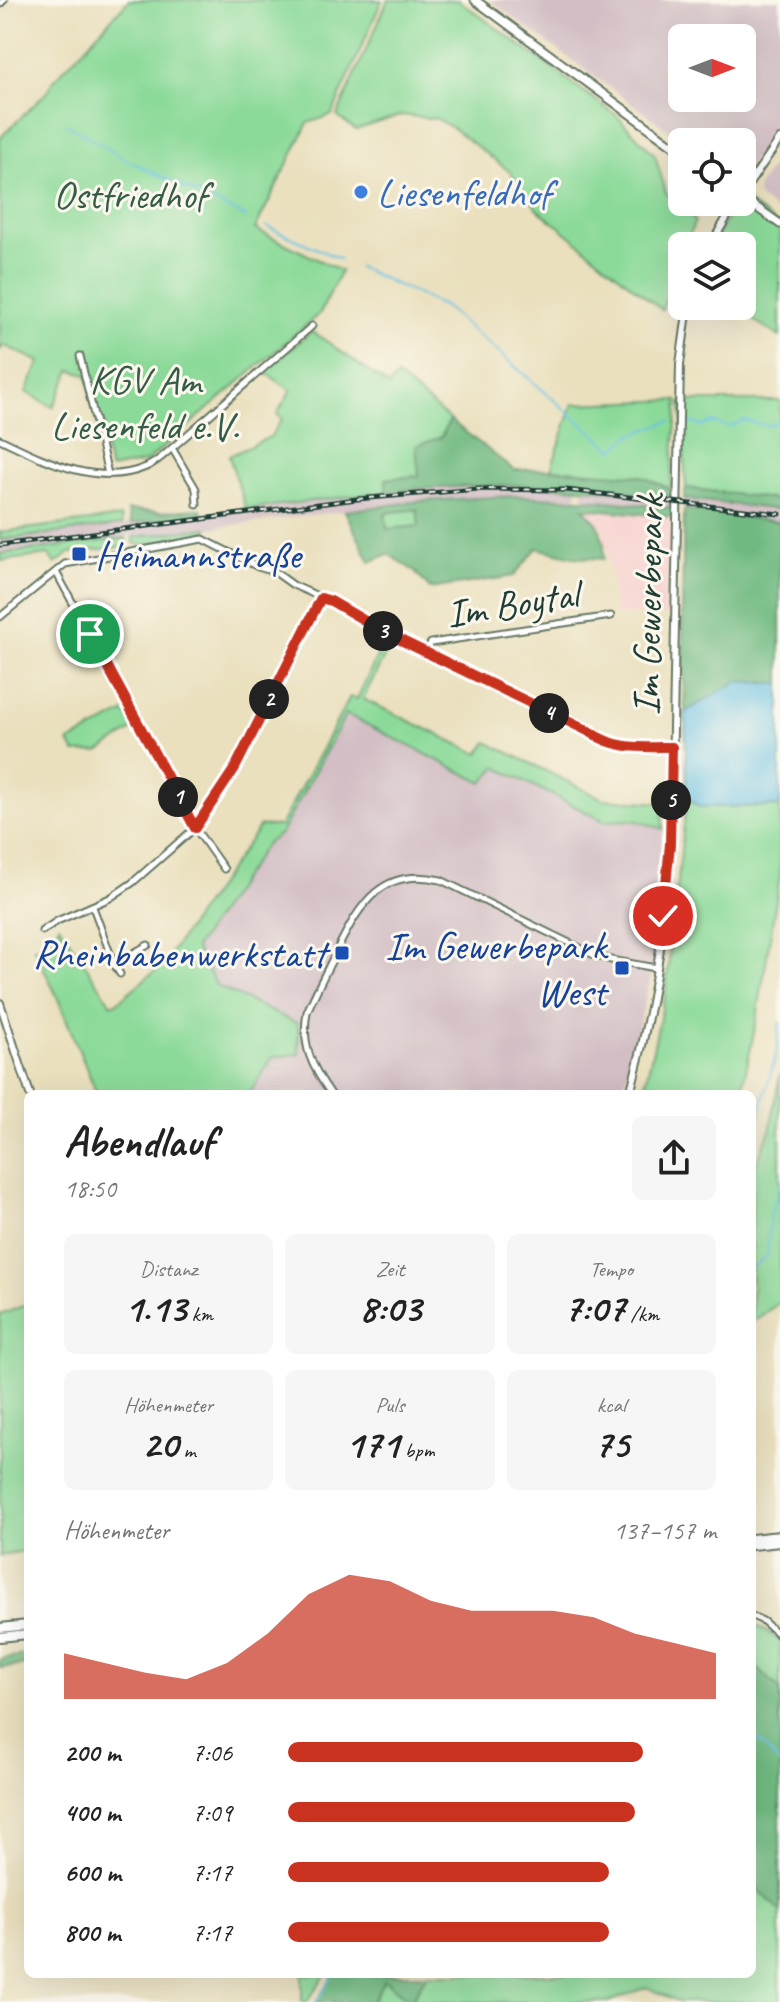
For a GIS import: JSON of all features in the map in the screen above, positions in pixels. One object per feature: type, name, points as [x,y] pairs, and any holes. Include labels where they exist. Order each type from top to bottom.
[{"type":"main road","points":[[475,0],[668,142]]},
{"type":"main road","points":[[756,206],[780,224]]},
{"type":"main road","points":[[756,1541],[780,1536]]},
{"type":"main road","points":[[756,1542],[780,1542]]},
{"type":"main road","points":[[0,1628],[24,1625]]},
{"type":"main road","points":[[0,1637],[24,1634]]},
{"type":"street","points":[[756,175],[780,139]]},
{"type":"street","name":"Im Gewerbepark","points":[[631,1090],[656,968],[668,869],[680,364],[686,320]]},
{"type":"street","points":[[0,439],[68,469],[108,474],[145,468],[312,326]]},
{"type":"street","points":[[80,356],[108,474]]},
{"type":"street","points":[[172,448],[196,489],[197,505]]},
{"type":"street","points":[[0,617],[65,564],[203,539],[258,567],[275,572],[293,585],[349,610],[386,633],[607,743],[672,747]]},
{"type":"street","points":[[56,572],[195,828],[224,869]]},
{"type":"street","points":[[42,931],[57,921],[93,907],[132,883],[195,828],[235,768],[321,598]]},
{"type":"street","name":"Im Boytal","points":[[425,651],[431,643],[611,616]]},
{"type":"street","points":[[328,1090],[312,1067],[304,1040],[307,1012],[357,910],[371,894],[390,883],[420,877],[441,880],[592,954],[656,968]]},
{"type":"street","points":[[93,907],[120,974]]},
{"type":"street","points":[[114,964],[148,945]]},
{"type":"street","points":[[0,1003],[29,1090]]},
{"type":"street","points":[[756,1618],[780,1636]]},
{"type":"shaded area","points":[[489,0],[780,0],[780,124],[756,156],[756,128],[668,130]]},
{"type":"shaded area","points":[[780,154],[780,214],[760,199],[757,192]]},
{"type":"shaded area","points":[[447,486],[578,487],[577,499],[421,501],[147,536],[130,535],[121,539],[0,554],[0,540],[386,492]]},
{"type":"shaded area","points":[[584,487],[672,498],[672,508],[583,500]]},
{"type":"shaded area","points":[[684,499],[780,510],[780,522],[684,509]]},
{"type":"shaded area","points":[[583,508],[672,517],[668,616],[614,614],[612,577],[603,530]]},
{"type":"shaded area","points":[[346,714],[483,783],[495,767],[600,819],[635,820],[663,829],[652,972],[623,1090],[252,1090],[273,1057],[299,1053],[298,1024],[217,986],[195,948],[266,844],[281,833]]},
{"type":"green space","name":"Ostfriedhof","points":[[129,0],[382,0],[332,115],[308,123],[255,229],[341,271],[320,313],[146,462],[110,469],[87,375],[71,370],[53,407],[26,392],[40,362],[3,345],[0,351],[0,138],[48,91],[52,82]]},
{"type":"green space","points":[[388,0],[458,0],[616,115],[655,155],[668,195],[668,216],[690,216],[695,221],[691,232],[668,232],[668,294],[662,310],[537,209],[509,171],[454,129],[437,119],[401,115],[356,130],[337,116]]},
{"type":"green space","points":[[756,208],[780,226],[780,337],[753,320],[756,320],[756,232],[719,232],[728,216],[756,216]]},
{"type":"green space","points":[[312,331],[389,386],[397,376],[450,420],[419,476],[386,479],[386,492],[246,509],[229,456],[270,437],[282,419],[277,414],[291,390],[264,372]]},
{"type":"green space","points":[[678,400],[670,489],[641,476],[551,469],[573,404]]},
{"type":"green space","points":[[681,401],[780,401],[780,500],[686,488]]},
{"type":"green space","points":[[450,420],[514,470],[551,469],[641,476],[670,489],[672,498],[601,489],[529,486],[386,492],[386,479],[419,476],[416,446],[442,437]]},
{"type":"green space","points":[[686,488],[780,500],[780,510],[684,499]]},
{"type":"green space","points":[[515,496],[597,500],[672,508],[672,517],[583,508],[598,524],[604,544],[604,559],[573,557],[537,548],[514,576],[430,589],[414,571],[388,554],[370,562],[345,511],[421,501]],"holes":[[[417,509],[419,526],[387,529],[385,513]]]},
{"type":"green space","points":[[201,509],[202,514],[131,524],[128,510],[160,512]]},
{"type":"green space","points":[[418,509],[420,526],[387,530],[385,513]]},
{"type":"green space","points":[[684,509],[780,522],[780,684],[738,681],[685,712],[682,615]]},
{"type":"green space","points":[[121,517],[122,525],[0,540],[0,532]]},
{"type":"green space","points":[[207,528],[208,533],[142,545],[134,543],[133,537]]},
{"type":"green space","points":[[126,538],[126,544],[122,547],[70,553],[55,564],[49,555],[0,561],[0,554]]},
{"type":"green space","points":[[385,640],[391,643],[363,699],[479,754],[487,742],[603,799],[662,803],[663,829],[634,820],[604,821],[496,767],[483,783],[346,714],[281,833],[266,844],[195,948],[217,986],[298,1024],[299,1054],[273,1057],[252,1090],[95,1090],[34,948],[50,942],[59,925],[111,1004],[116,1003],[162,965],[260,826],[280,826],[350,697],[357,699]]},
{"type":"green space","points":[[125,712],[134,729],[99,752],[75,753],[69,742]]},
{"type":"green space","points":[[687,797],[700,807],[780,806],[780,876],[742,1090],[644,1090],[665,996]]},
{"type":"green space","points":[[780,1074],[780,1302],[756,1319],[756,1164],[770,1131]]},
{"type":"green space","points":[[24,1306],[24,1551],[0,1556],[0,1315]]},
{"type":"green space","points":[[756,1625],[780,1640],[780,1690],[756,1667]]},
{"type":"green space","points":[[24,1655],[24,1665],[0,1668],[0,1659]]},
{"type":"green space","points":[[756,1667],[780,1690],[780,1911],[756,1887]]},
{"type":"green space","points":[[756,1768],[780,1796],[780,2002],[679,2002],[647,1987],[608,2002],[372,2002],[384,1980],[411,2001],[425,1978],[756,1978]]},
{"type":"green space","points":[[302,1978],[323,1978],[307,2002],[302,2002]]},
{"type":"green space","points":[[331,1978],[425,1978],[411,2001],[384,1980],[372,2002],[316,2002]]},
{"type":"water","points":[[738,681],[780,684],[780,806],[699,807],[687,797],[685,712]]},
{"type":"waterway","points":[[67,124],[125,159],[246,217]]},
{"type":"waterway","points":[[266,226],[340,259]]},
{"type":"waterway","points":[[358,267],[445,307],[613,450],[631,435],[670,421]]},
{"type":"waterway","points":[[687,421],[702,426],[713,422],[729,427],[744,420],[768,426],[780,421]]},
{"type":"waterway","points":[[756,1126],[777,1051],[780,1022]]},
{"type":"waterway","points":[[756,1265],[767,1256],[770,1216],[780,1185]]},
{"type":"waterway","points":[[756,1737],[780,1764]]},
{"type":"waterway","points":[[316,2002],[331,1978]]},
{"type":"railway","points":[[0,545],[357,499],[478,489],[566,490],[780,514]]},
{"type":"place","name":"Liesenfeldhof","points":[[361,192]]},
{"type":"place","name":"Heimannstraße","points":[[79,554]]},
{"type":"place","name":"Rheinbabenwerkstatt","points":[[342,953]]},
{"type":"place","name":"Im Gewerbepark West","points":[[622,968]]},
{"type":"route","points":[[90,634],[195,828],[235,768],[321,598],[601,740],[620,746],[672,747],[670,844],[663,916]]},
{"type":"park label","name":"KGV Am Liesenfeld e.V.","points":[[145,402]]}]
